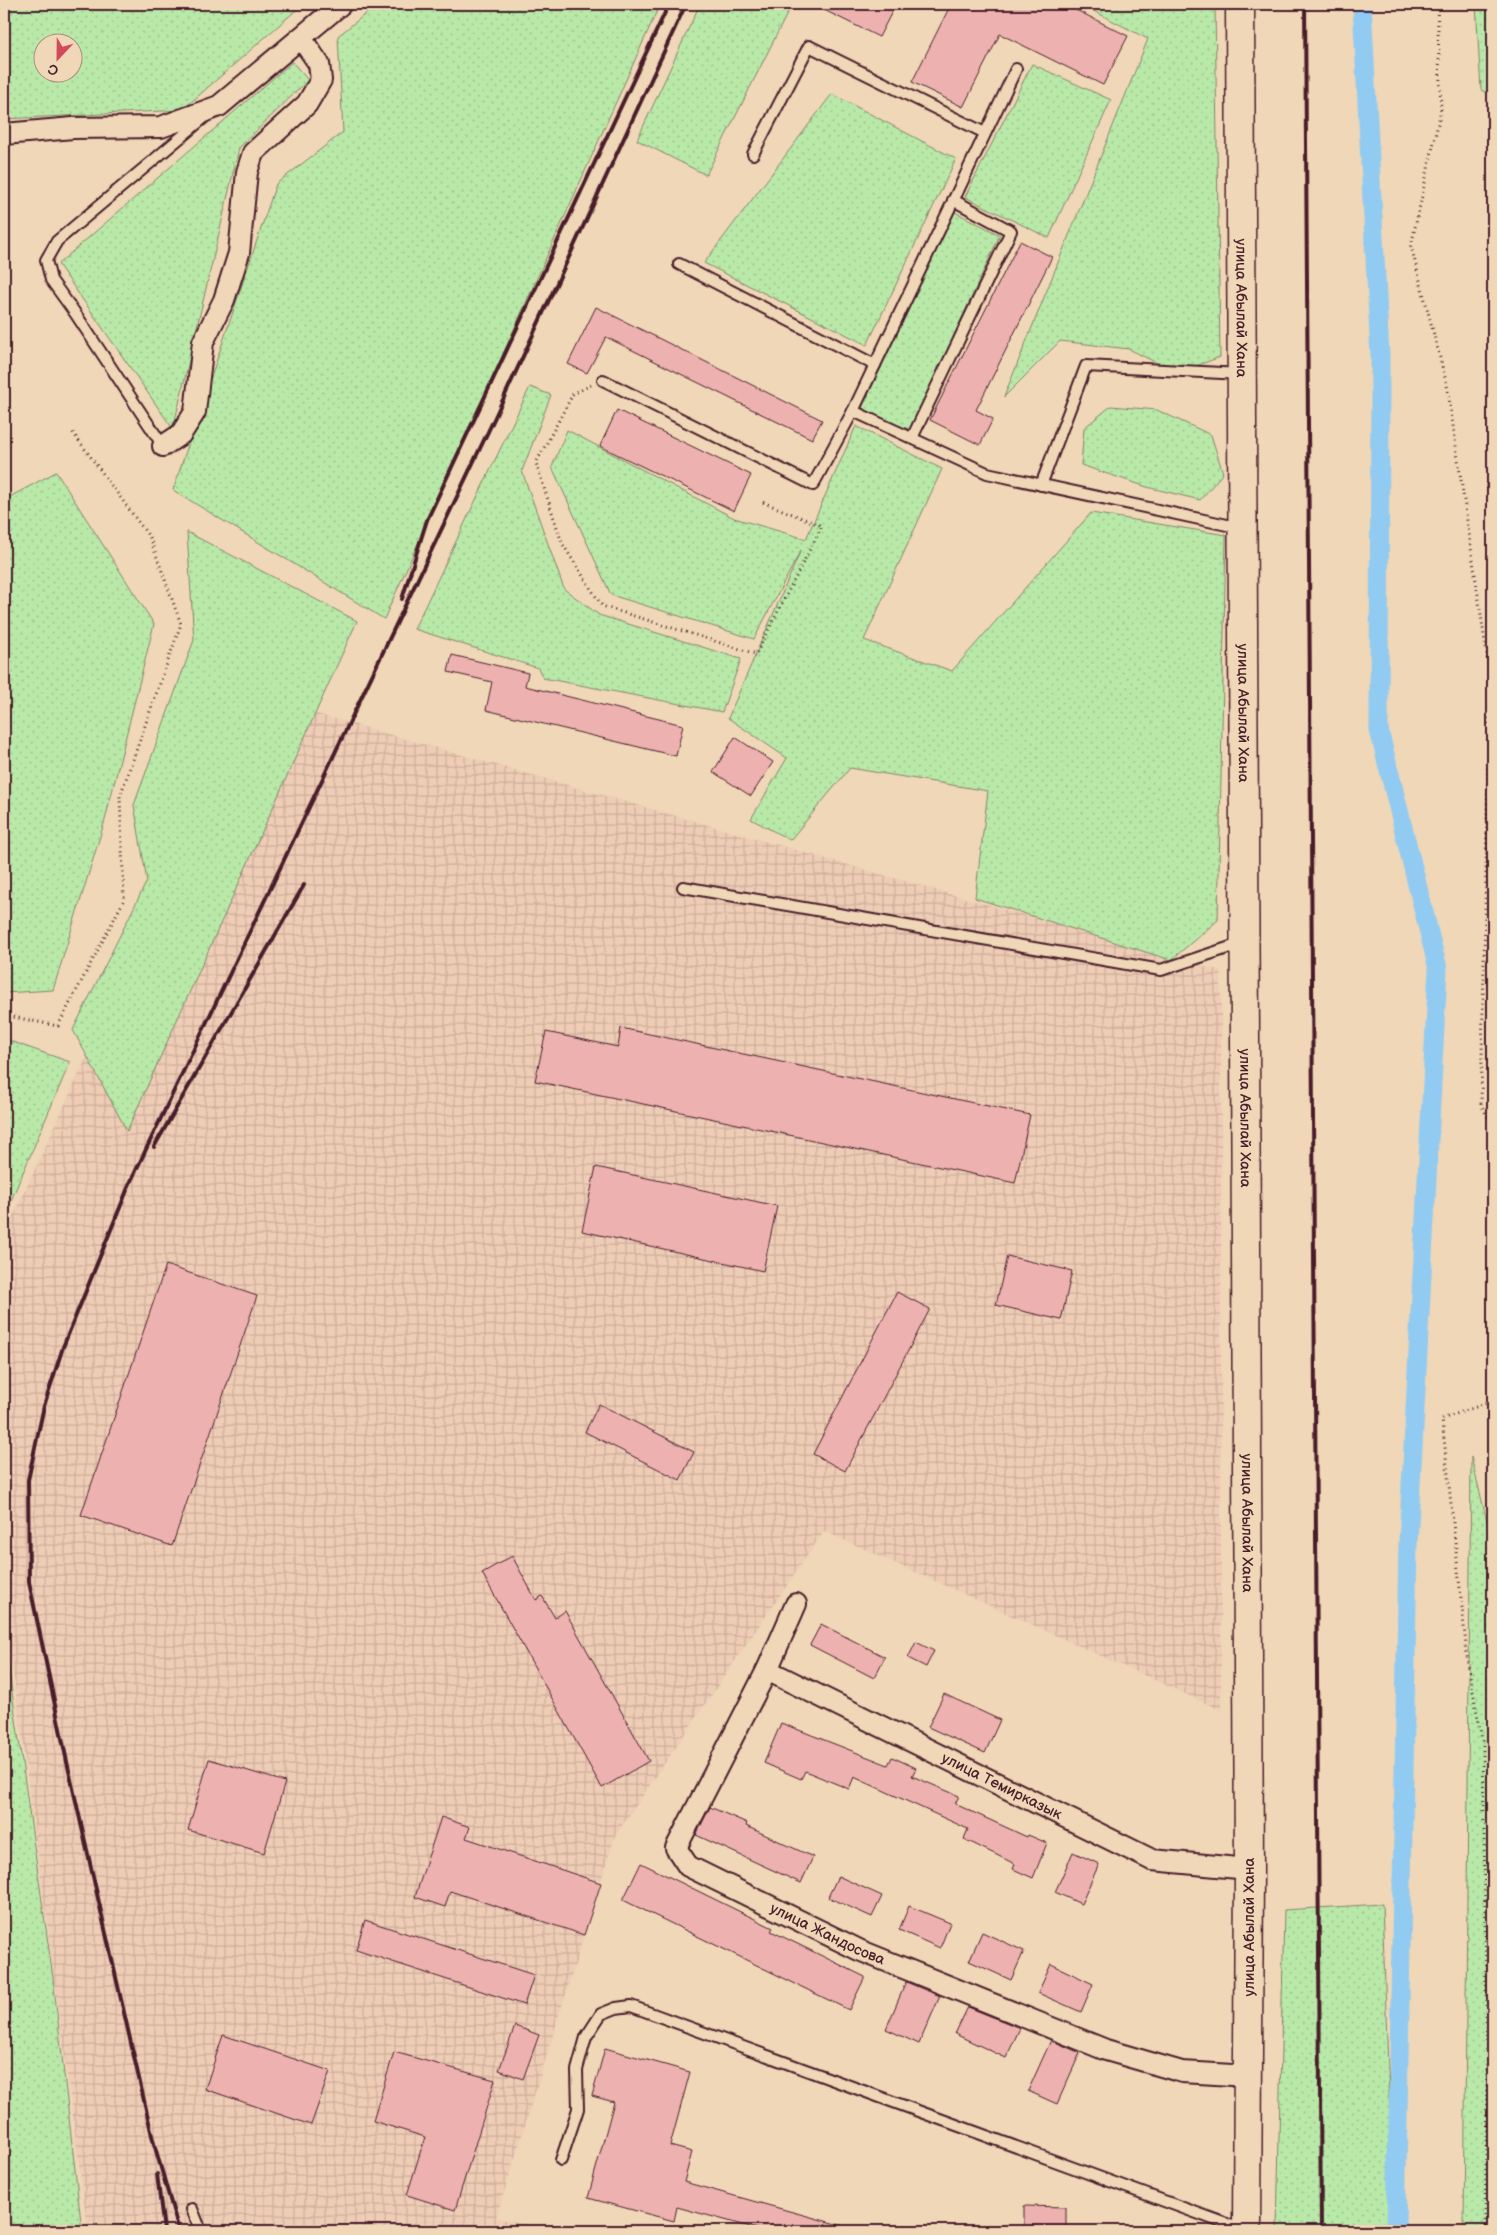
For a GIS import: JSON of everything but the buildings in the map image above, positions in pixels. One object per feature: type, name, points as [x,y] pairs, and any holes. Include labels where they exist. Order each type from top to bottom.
[{"type":"main road","name":"улица Абылай Хана","points":[[1240,4],[1249,1869],[1249,2076],[1246,2231]]},
{"type":"street","points":[[4,134],[73,128],[161,127],[219,106],[341,4]]},
{"type":"street","points":[[163,446],[181,434],[195,412],[203,342],[224,300],[238,252],[247,172],[253,153],[307,104],[321,80],[318,64],[301,38]]},
{"type":"street","name":"улица Жандосова","points":[[796,1604],[766,1670],[676,1848],[688,1866],[859,1950],[1106,2050],[1182,2072],[1249,2076]]},
{"type":"street","name":"улица Темирказык","points":[[766,1670],[1152,1860],[1249,1869]]},
{"type":"lane","points":[[753,154],[809,46],[985,133]]},
{"type":"lane","points":[[602,380],[813,485],[853,411],[1016,69]]},
{"type":"lane","points":[[163,446],[75,313],[50,280],[46,260],[56,241],[219,106]]},
{"type":"lane","points":[[912,438],[1011,231],[953,200]]},
{"type":"lane","points":[[679,264],[875,365]]},
{"type":"lane","points":[[1041,485],[1086,366],[1242,374]]},
{"type":"lane","points":[[853,411],[987,474],[1242,528]]},
{"type":"lane","points":[[683,887],[1161,970],[1244,943]]},
{"type":"lane","points":[[562,2160],[578,2108],[577,2070],[586,2037],[601,2014],[616,2008],[631,2006],[1246,2231]]},
{"type":"lane","points":[[192,2209],[201,2231]]},
{"type":"path","points":[[1437,4],[1441,110],[1411,246],[1447,385],[1490,676],[1481,1104],[1493,1127]]},
{"type":"path","points":[[602,380],[573,394],[536,463],[562,543],[602,606],[756,654],[822,526],[760,501]]},
{"type":"path","points":[[4,1015],[58,1026],[124,900],[120,796],[181,624],[150,538],[71,430]]},
{"type":"path","points":[[1485,2231],[1487,2075],[1483,1744],[1468,1664],[1442,1419],[1493,1401]]},
{"type":"shaded area","points":[[254,696],[1221,971],[1221,1710],[824,1531],[615,1836],[496,2218],[555,2231],[88,2231],[4,1603],[4,1236]]},
{"type":"green space","points":[[4,4],[303,4],[182,110],[4,119]]},
{"type":"green space","points":[[378,4],[660,4],[384,619],[173,490],[276,184],[343,132],[338,36]]},
{"type":"green space","points":[[700,4],[792,4],[706,175],[637,140]]},
{"type":"green space","points":[[1080,4],[1215,4],[1220,357],[1177,373],[1129,349],[1060,341],[1004,397],[1148,39]]},
{"type":"green space","points":[[1476,4],[1493,4],[1493,95],[1481,90]]},
{"type":"green space","points":[[292,62],[308,80],[239,148],[173,429],[58,264]]},
{"type":"green space","points":[[1032,64],[1111,100],[1049,238],[965,197]]},
{"type":"green space","points":[[832,94],[956,159],[867,345],[704,263]]},
{"type":"green space","points":[[955,212],[1000,235],[910,431],[862,408]]},
{"type":"green space","points":[[530,387],[551,395],[522,471],[564,589],[599,615],[741,659],[722,712],[543,678],[538,668],[414,629]]},
{"type":"green space","points":[[1111,406],[1157,410],[1211,435],[1223,473],[1200,500],[1147,487],[1081,465],[1084,428]]},
{"type":"green space","points":[[856,426],[942,469],[864,640],[952,671],[1091,513],[1226,535],[1218,920],[1171,960],[975,898],[988,791],[850,768],[790,840],[751,819],[787,758],[728,718],[801,550],[754,639],[611,595],[552,467],[567,430],[734,518],[806,539]]},
{"type":"green space","points":[[56,472],[154,624],[105,820],[53,990],[4,993],[4,500]]},
{"type":"green space","points":[[187,532],[357,621],[127,1131],[73,1030],[147,881],[134,805],[194,640]]},
{"type":"green space","points":[[4,1039],[70,1062],[4,1217]]},
{"type":"green space","points":[[1471,1457],[1493,1545],[1493,2231],[1464,2231]]},
{"type":"green space","points":[[4,1636],[53,1978],[82,2231],[4,2231]]},
{"type":"green space","points":[[1382,1904],[1394,2231],[1277,2231],[1284,1910]]},
{"type":"waterway","points":[[1362,4],[1380,356],[1379,730],[1438,969],[1408,1543],[1396,2231]]},
{"type":"railway","points":[[402,599],[427,520],[669,4]]},
{"type":"railway","points":[[179,2231],[153,2140],[67,1762],[29,1582],[28,1480],[44,1406],[63,1347],[130,1183],[494,419],[686,4]]},
{"type":"railway","points":[[1305,4],[1321,2231]]},
{"type":"railway","points":[[154,1147],[304,885]]},
{"type":"railway","points":[[157,2174],[164,2231]]}]
